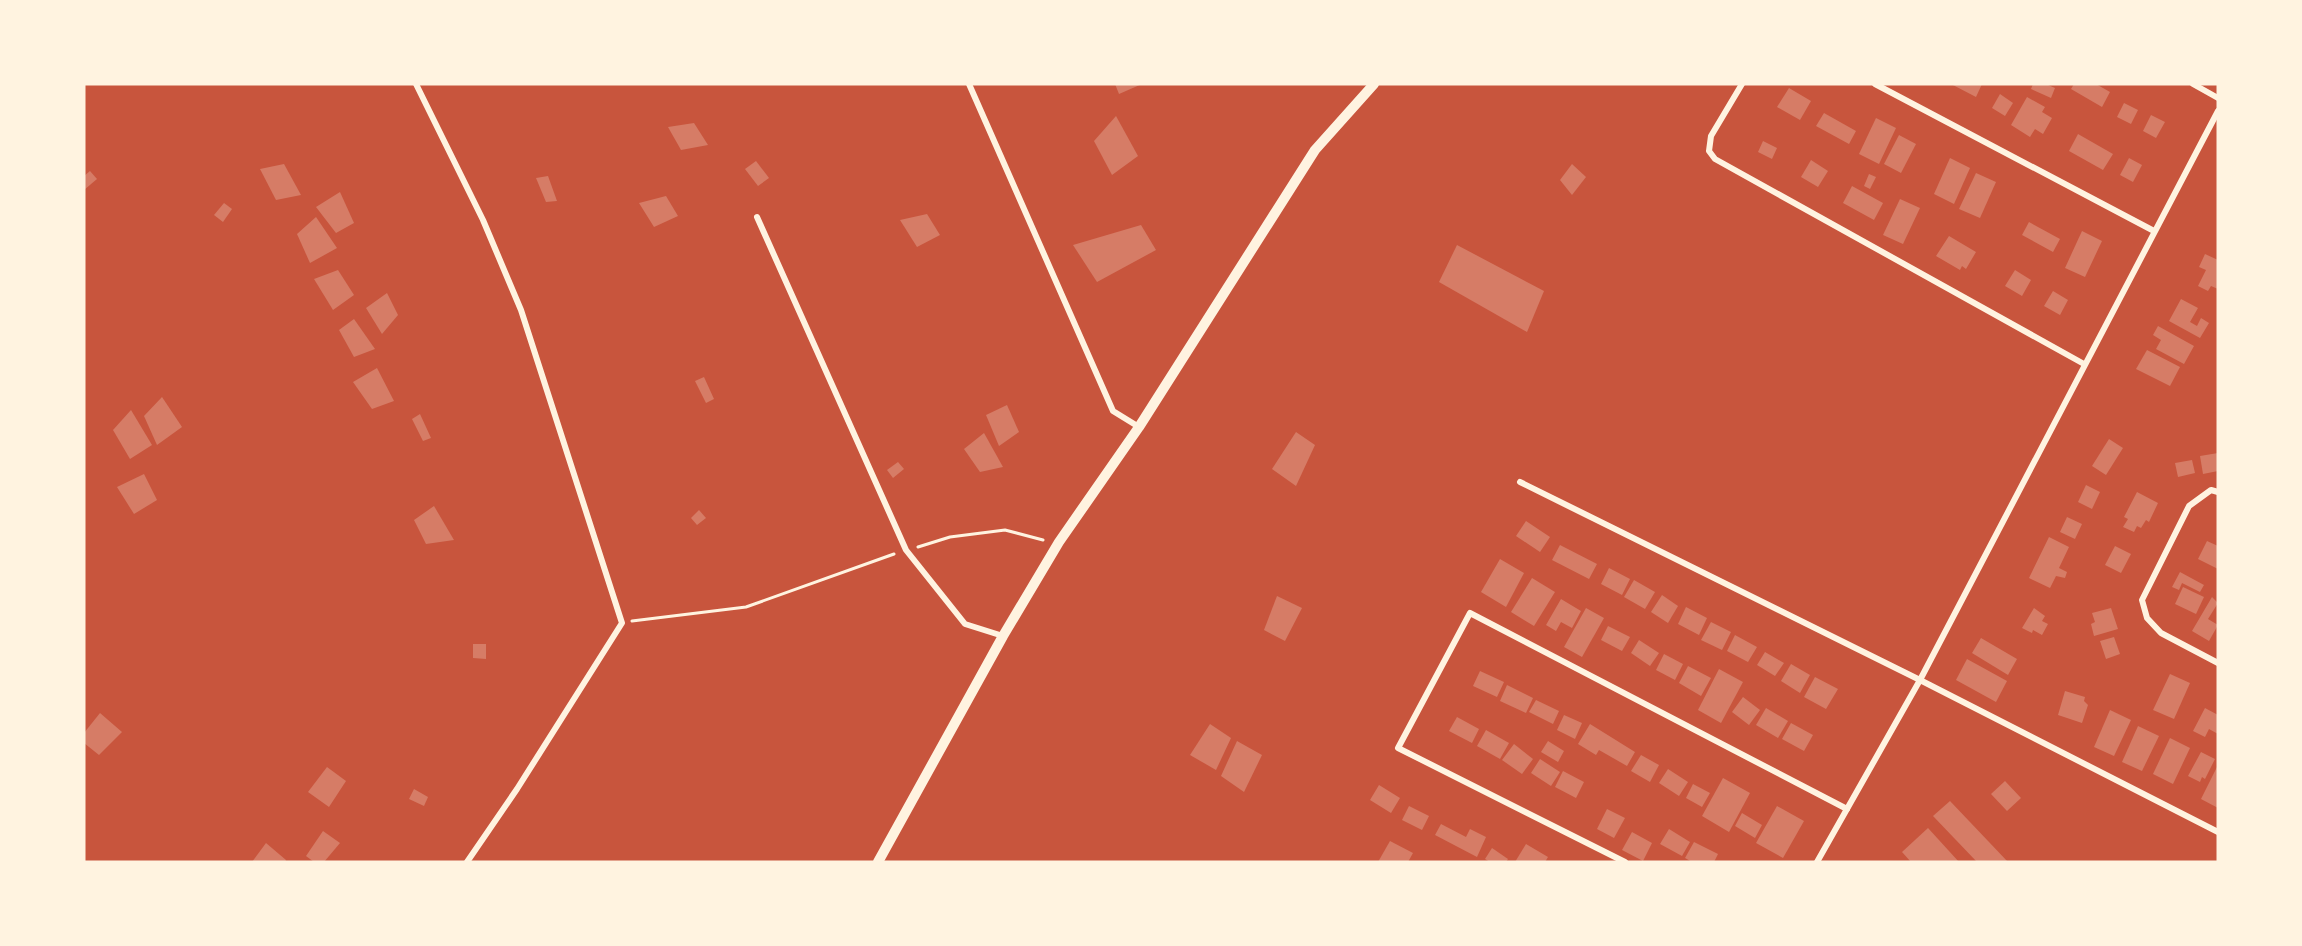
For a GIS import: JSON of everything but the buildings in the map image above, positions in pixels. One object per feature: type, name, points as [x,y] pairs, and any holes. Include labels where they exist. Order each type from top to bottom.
[{"type":"street","points":[[416,84],[483,220],[521,309],[621,623],[517,789],[467,862]]},
{"type":"street","points":[[969,84],[1113,411],[1139,427]]},
{"type":"street","points":[[878,862],[1003,636],[1059,543],[1139,427],[1315,150],[1374,84]]},
{"type":"street","points":[[1742,84],[1711,136],[1709,151],[1715,159],[2084,364]]},
{"type":"street","points":[[1875,84],[2154,231]]},
{"type":"street","points":[[2193,84],[2218,98]]},
{"type":"street","points":[[1817,862],[1920,680],[2218,111]]},
{"type":"street","points":[[757,217],[906,550],[965,624],[1003,636]]},
{"type":"street","points":[[1520,482],[1920,680],[2218,832]]},
{"type":"street","points":[[2218,492],[2211,490],[2189,506],[2142,600],[2147,618],[2161,633],[2218,663]]},
{"type":"street","points":[[1625,862],[1398,747],[1470,613],[1846,809]]},
{"type":"path","points":[[621,623],[746,607],[906,550],[950,537],[1005,530],[1059,543]]}]
